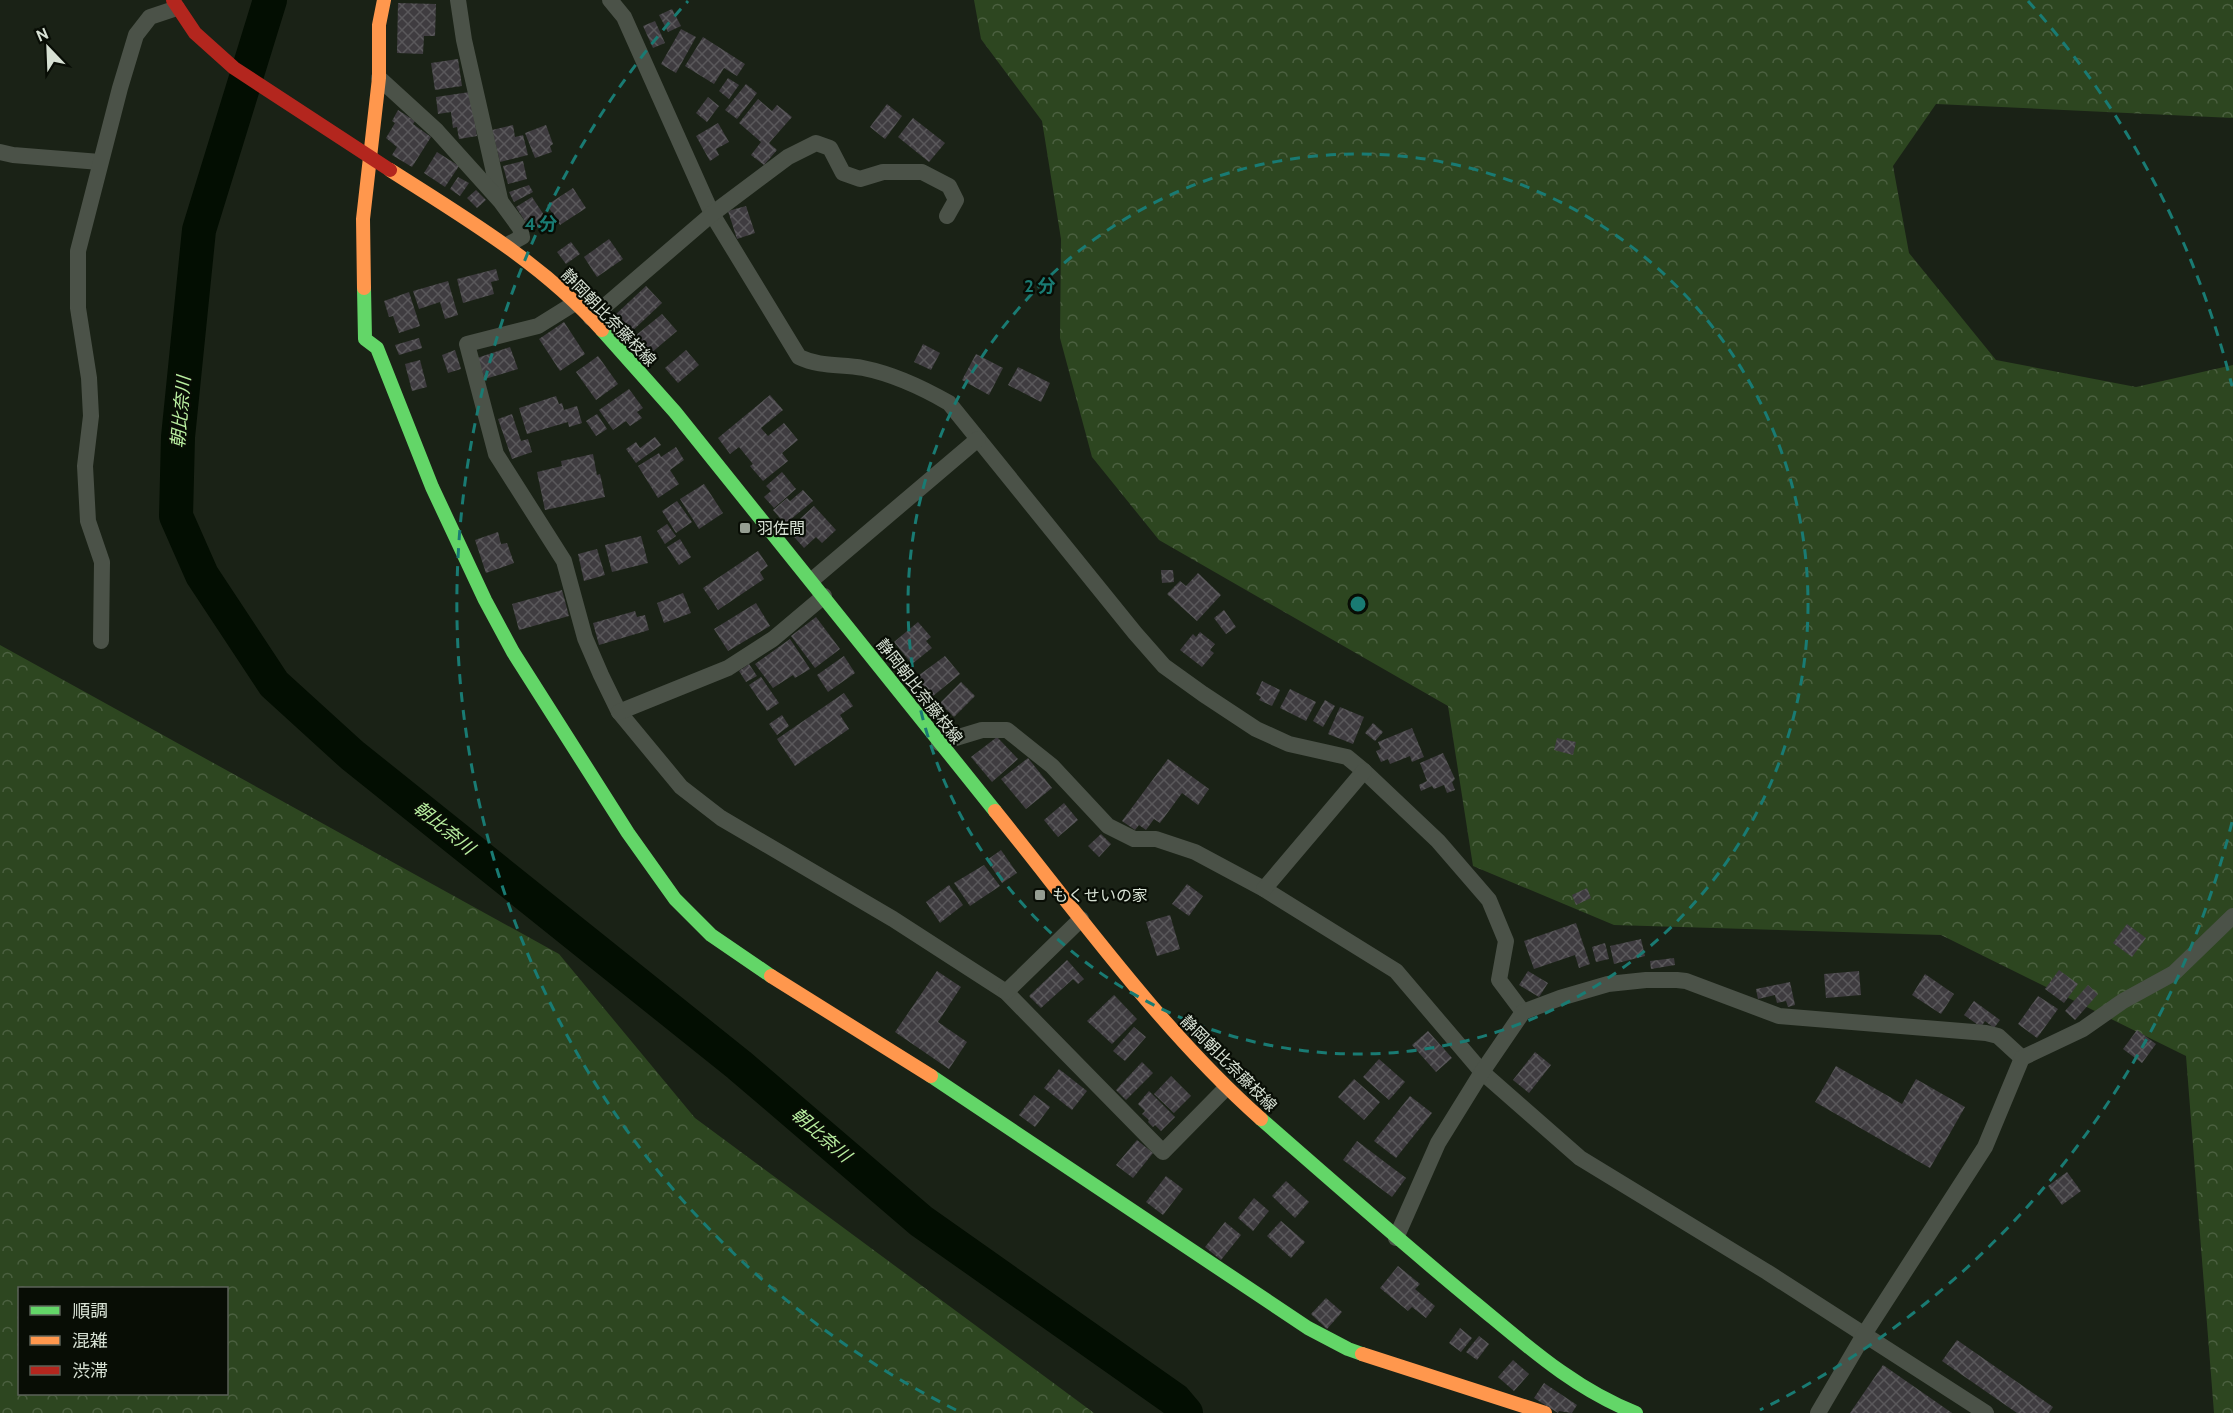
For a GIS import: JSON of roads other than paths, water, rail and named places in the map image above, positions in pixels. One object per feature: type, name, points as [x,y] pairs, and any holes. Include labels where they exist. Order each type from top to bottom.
[{"type":"main road","points":[[384,0],[379,25],[379,78],[367,156],[363,219],[365,339],[377,348],[432,487],[485,600],[513,652],[628,833],[675,899],[711,934],[761,970],[905,1058],[1308,1328],[1348,1349],[1545,1413]]},
{"type":"main road","name":"静岡朝比奈藤枝線","points":[[175,4],[192,29],[221,59],[244,76],[507,245],[552,280],[591,318],[675,412],[1160,1016],[1226,1088],[1396,1238],[1553,1367],[1608,1402],[1636,1413]]},
{"type":"street","points":[[458,0],[464,40],[501,202]]},
{"type":"street","points":[[610,0],[624,17],[712,214],[799,357],[813,364],[863,368],[927,390],[949,404],[1164,666],[1256,729],[1289,744],[1347,757],[1364,771],[1438,841],[1489,900],[1506,941],[1499,980],[1523,1012]]},
{"type":"street","points":[[101,641],[102,562],[88,521],[85,466],[91,416],[89,378],[78,308],[78,251],[100,162],[136,35],[150,17],[175,4]]},
{"type":"street","points":[[379,78],[437,131],[501,202],[520,228],[522,237],[507,245]]},
{"type":"street","points":[[591,318],[712,214],[788,157],[816,142],[830,148],[843,173],[860,179],[883,172],[922,172],[949,186],[956,200],[947,216]]},
{"type":"street","points":[[0,152],[100,162]]},
{"type":"street","points":[[575,303],[538,326],[466,344],[496,454],[564,561],[585,638],[620,712],[681,787],[721,818],[893,919],[1006,992],[1163,1152],[1226,1088]]},
{"type":"street","points":[[812,580],[978,439]]},
{"type":"street","points":[[620,712],[728,668],[773,639],[824,596]]},
{"type":"street","points":[[939,743],[982,730],[1007,730],[1052,766],[1108,826],[1134,839],[1156,838],[1196,852],[1264,889],[1396,971],[1482,1072],[1580,1158],[1865,1333],[1986,1413]]},
{"type":"street","points":[[1264,889],[1364,771]]},
{"type":"street","points":[[1818,1413],[1865,1333],[1984,1147],[2022,1058],[2083,1029],[2122,1001],[2174,973],[2233,916]]},
{"type":"street","points":[[1006,992],[1081,919]]},
{"type":"street","points":[[1396,1238],[1438,1143],[1523,1012],[1608,984],[1646,980],[1686,981],[1779,1016],[1998,1035],[2022,1058]]},
{"type":"waterway","name":"朝比奈川","points":[[270,0],[199,230],[178,437],[176,516],[202,575],[274,684],[352,755],[739,1065],[921,1221],[1175,1400],[1186,1413]]},
{"type":"place","name":"羽佐間","points":[[745,528]]},
{"type":"place","name":"もくせいの家","points":[[1040,895]]}]
